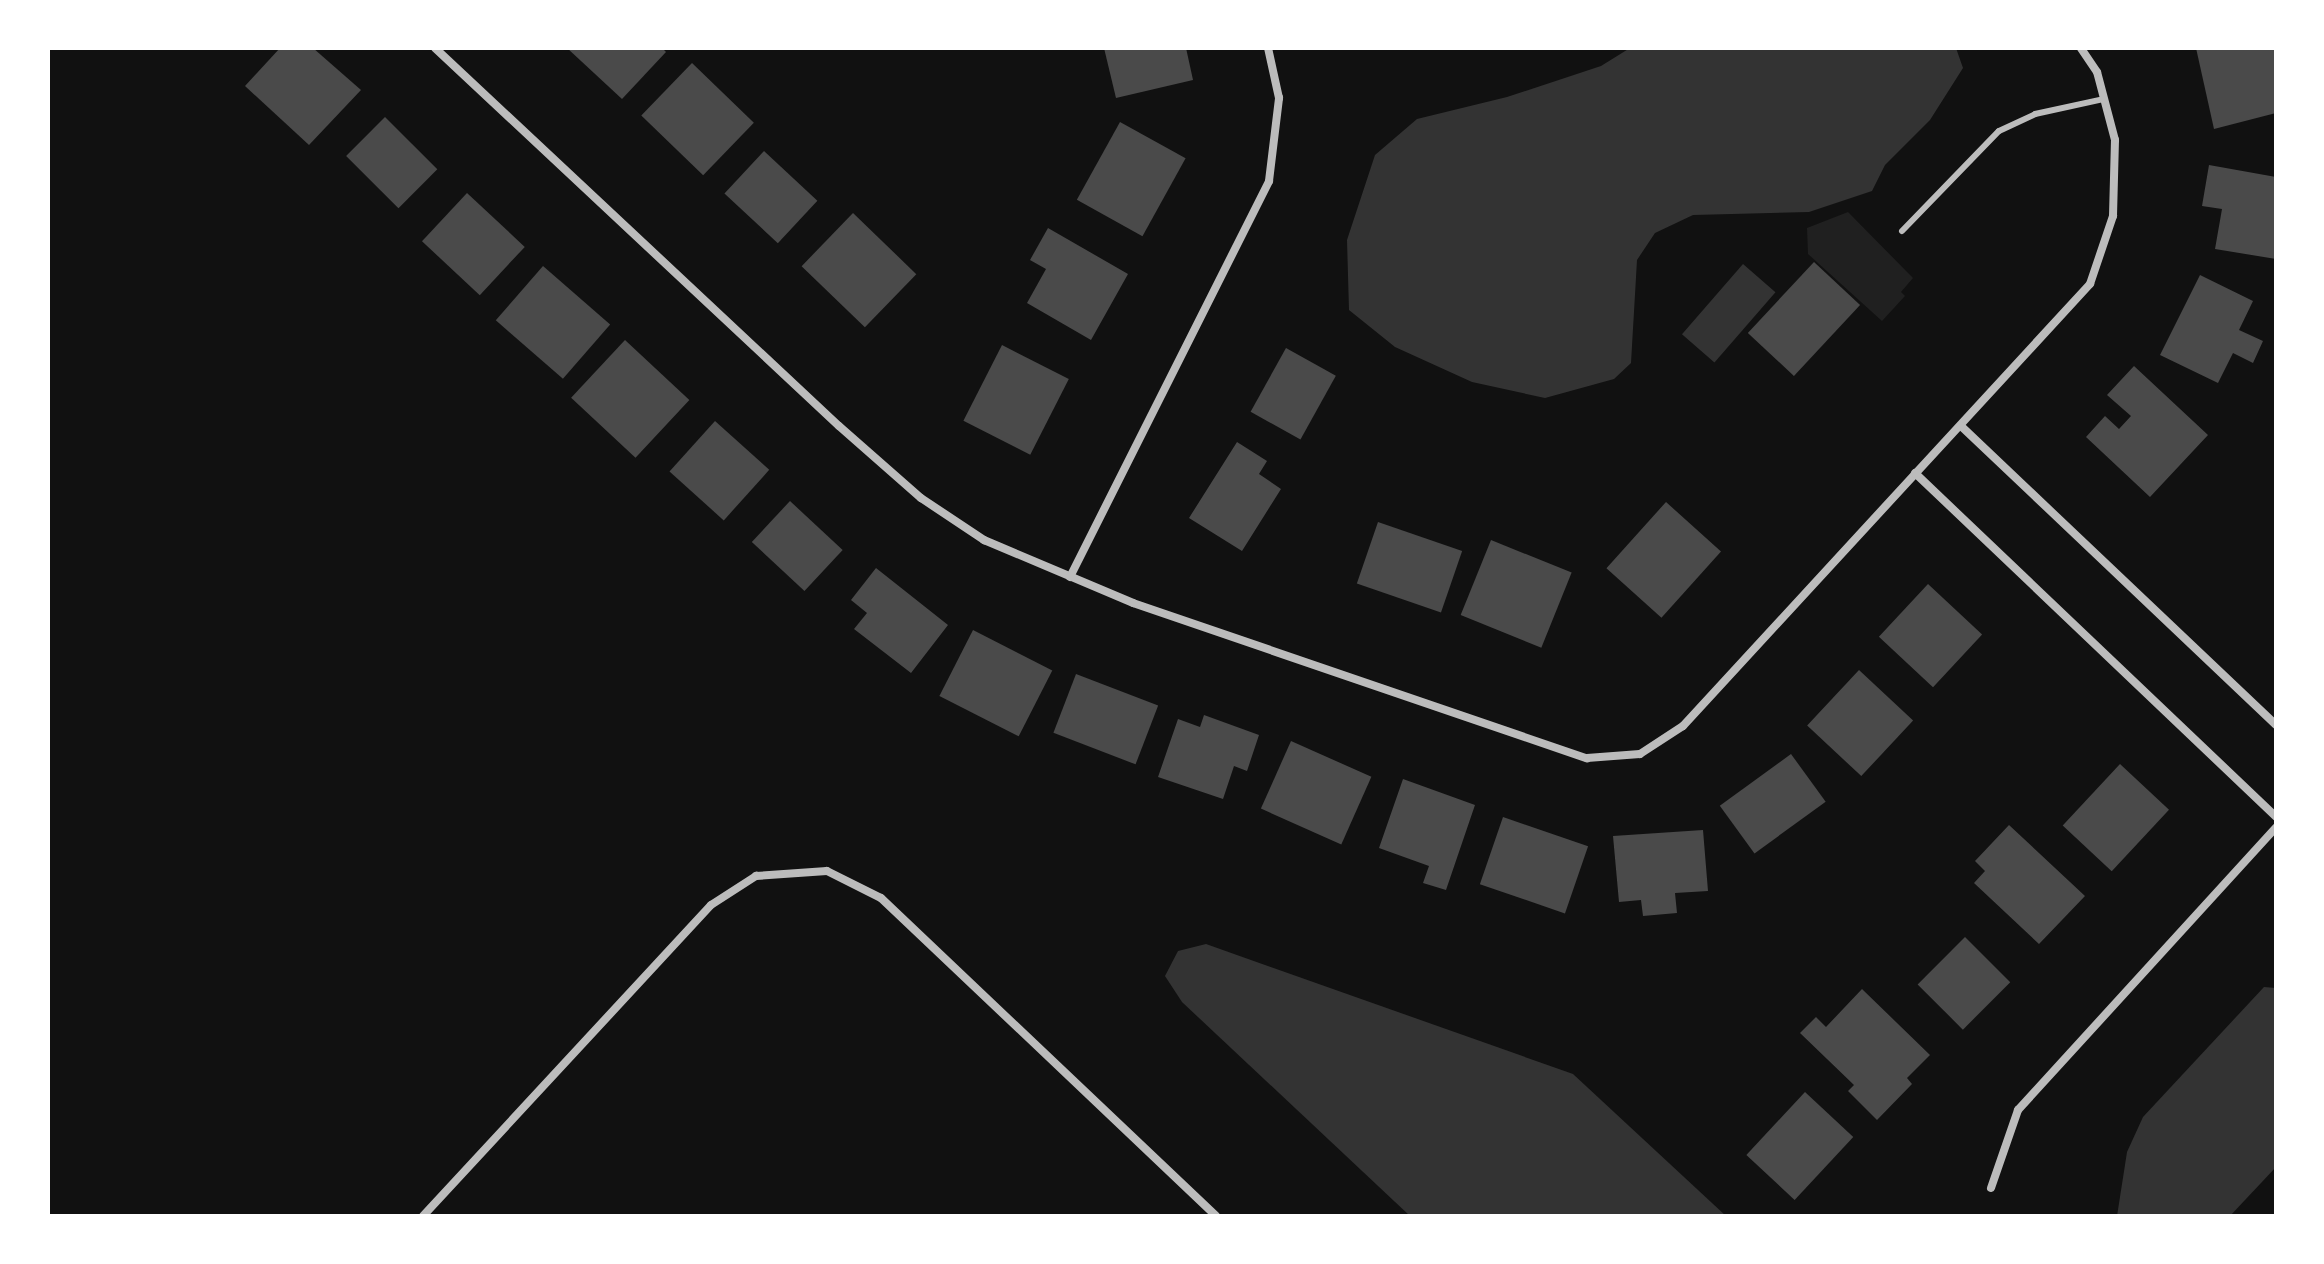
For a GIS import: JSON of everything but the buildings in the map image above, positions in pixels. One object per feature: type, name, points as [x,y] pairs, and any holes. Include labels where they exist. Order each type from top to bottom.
[{"type":"street","points":[[435,48],[900,481],[984,540],[1070,577],[1587,758],[1640,754],[1683,726],[2090,284],[2113,216],[2115,140],[2097,72],[2081,48]]},
{"type":"street","points":[[1070,577],[1269,181],[1279,98],[1268,48]]},
{"type":"street","points":[[1961,426],[2276,725]]},
{"type":"street","points":[[1915,473],[2276,817]]},
{"type":"street","points":[[1991,1188],[2018,1110],[2276,827]]},
{"type":"street","points":[[423,1216],[711,905],[756,876],[827,871],[881,898],[1216,1216]]},
{"type":"lane","points":[[1902,231],[1999,131],[2035,114],[2104,99]]},
{"type":"shaded area","points":[[1630,48],[1956,48],[1963,68],[1930,120],[1885,165],[1872,191],[1809,212],[1693,215],[1655,233],[1637,260],[1631,363],[1614,379],[1545,398],[1472,382],[1395,347],[1349,310],[1347,240],[1375,155],[1417,119],[1507,97],[1601,66]]},
{"type":"shaded area","points":[[1848,212],[1913,278],[1901,292],[1905,296],[1882,321],[1808,254],[1807,228]]},
{"type":"shaded area","points":[[1743,264],[1775,292],[1714,362],[1682,334]]},
{"type":"shaded area","points":[[1206,944],[1573,1074],[1726,1216],[1410,1216],[1182,1002],[1165,976],[1178,951]]},
{"type":"shaded area","points":[[2264,987],[2276,988],[2276,1167],[2230,1216],[2117,1216],[2127,1152],[2143,1117]]}]
